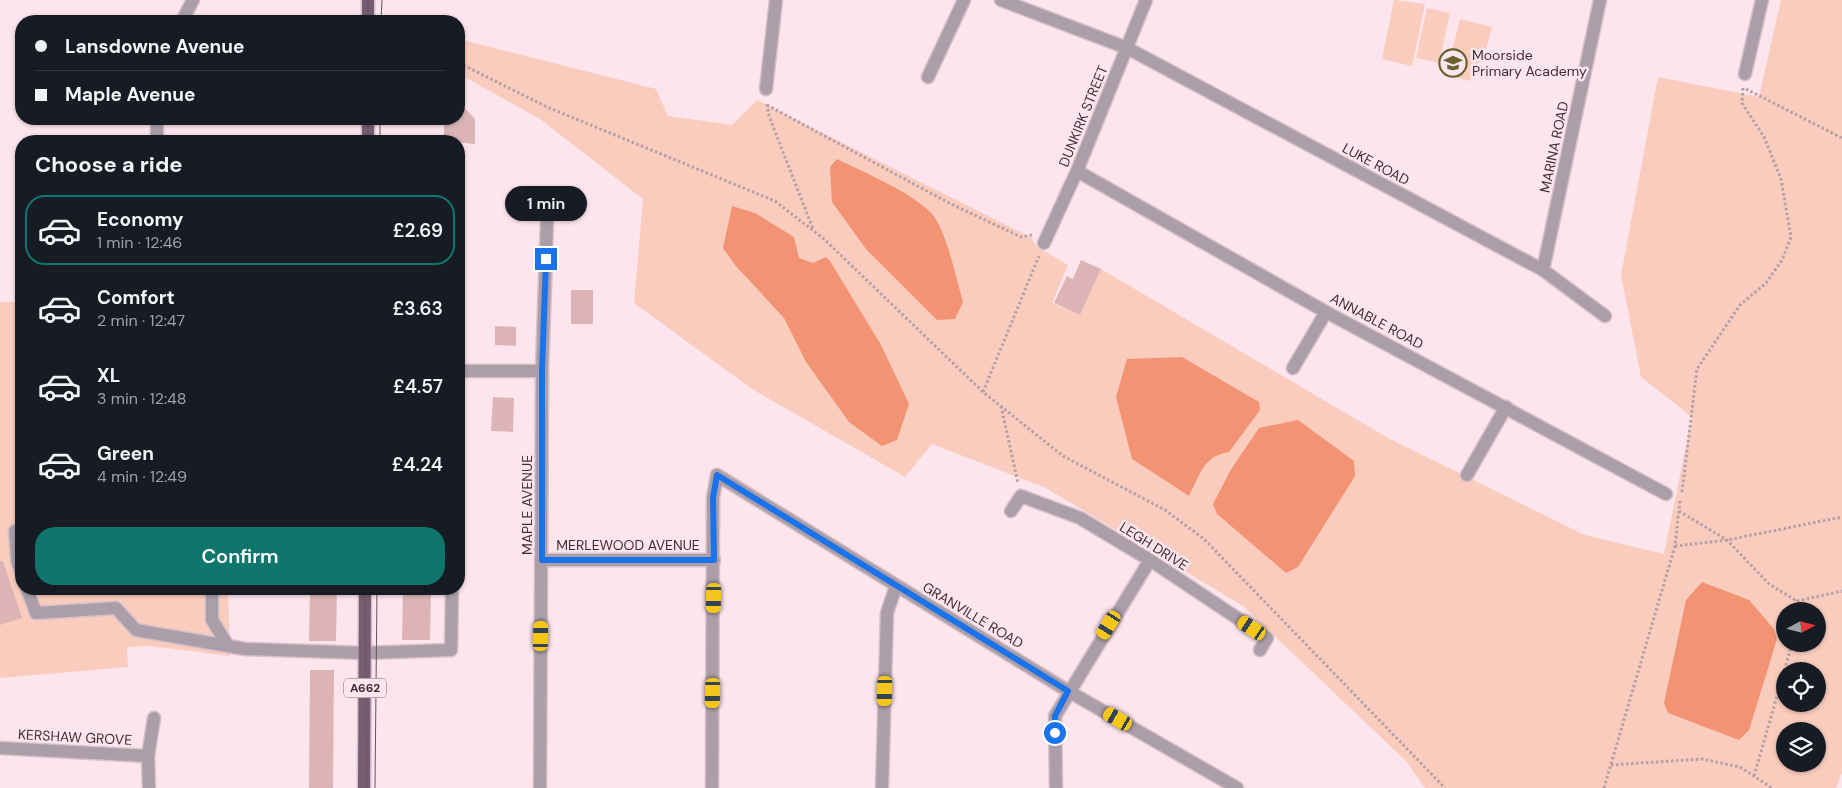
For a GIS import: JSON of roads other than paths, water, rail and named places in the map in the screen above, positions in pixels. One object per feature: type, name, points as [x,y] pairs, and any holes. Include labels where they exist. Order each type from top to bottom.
[{"type":"main road","points":[[368,0],[368,15]]},
{"type":"main road","name":"A662","points":[[364,788],[366,595]]},
{"type":"street","points":[[185,15],[193,0]]},
{"type":"street","points":[[766,88],[776,0]]},
{"type":"street","points":[[928,77],[964,0]]},
{"type":"street","name":"LUKE ROAD","points":[[1001,0],[1127,48],[1544,270],[1606,316]]},
{"type":"street","name":"DUNKIRK STREET","points":[[1044,243],[1077,171],[1146,0]]},
{"type":"street","name":"MARINA ROAD","points":[[1544,270],[1600,0]]},
{"type":"street","points":[[1744,74],[1762,0]]},
{"type":"street","name":"ANNABLE ROAD","points":[[1077,171],[1326,312],[1506,406],[1666,494]]},
{"type":"street","name":"MAPLE AVENUE","points":[[540,788],[542,371],[547,222]]},
{"type":"street","points":[[1293,368],[1326,312]]},
{"type":"street","points":[[465,371],[542,371]]},
{"type":"street","points":[[1467,475],[1506,406]]},
{"type":"street","name":"GRANVILLE ROAD","points":[[714,560],[713,498],[717,475],[1068,691],[1234,787]]},
{"type":"street","name":"LEGH DRIVE","points":[[1012,511],[1021,496],[1080,518],[1150,560],[1267,638],[1260,650]]},
{"type":"street","name":"MERLEWOOD AVENUE","points":[[542,560],[714,560]]},
{"type":"street","points":[[712,788],[714,560]]},
{"type":"street","points":[[1056,788],[1055,716],[1068,691],[1150,560]]},
{"type":"street","points":[[882,788],[887,613],[896,586]]},
{"type":"street","points":[[30,595],[36,613],[116,608],[136,630],[245,648],[365,653],[451,650],[452,595]]},
{"type":"street","points":[[212,595],[212,620],[227,644]]},
{"type":"street","name":"KERSHAW GROVE","points":[[149,788],[148,756],[154,718]]},
{"type":"street","name":"KERSHAW GROVE","points":[[0,748],[148,756]]},
{"type":"tram line","points":[[368,0],[368,15]]},
{"type":"tram line","points":[[381,15],[382,0]]},
{"type":"tram line","points":[[368,125],[368,135]]},
{"type":"tram line","points":[[380,125],[380,135]]},
{"type":"tram line","points":[[365,595],[367,788]]},
{"type":"tram line","points":[[375,788],[377,595]]},
{"type":"place","name":"Moorside Primary Academy","points":[[1453,63]]}]
